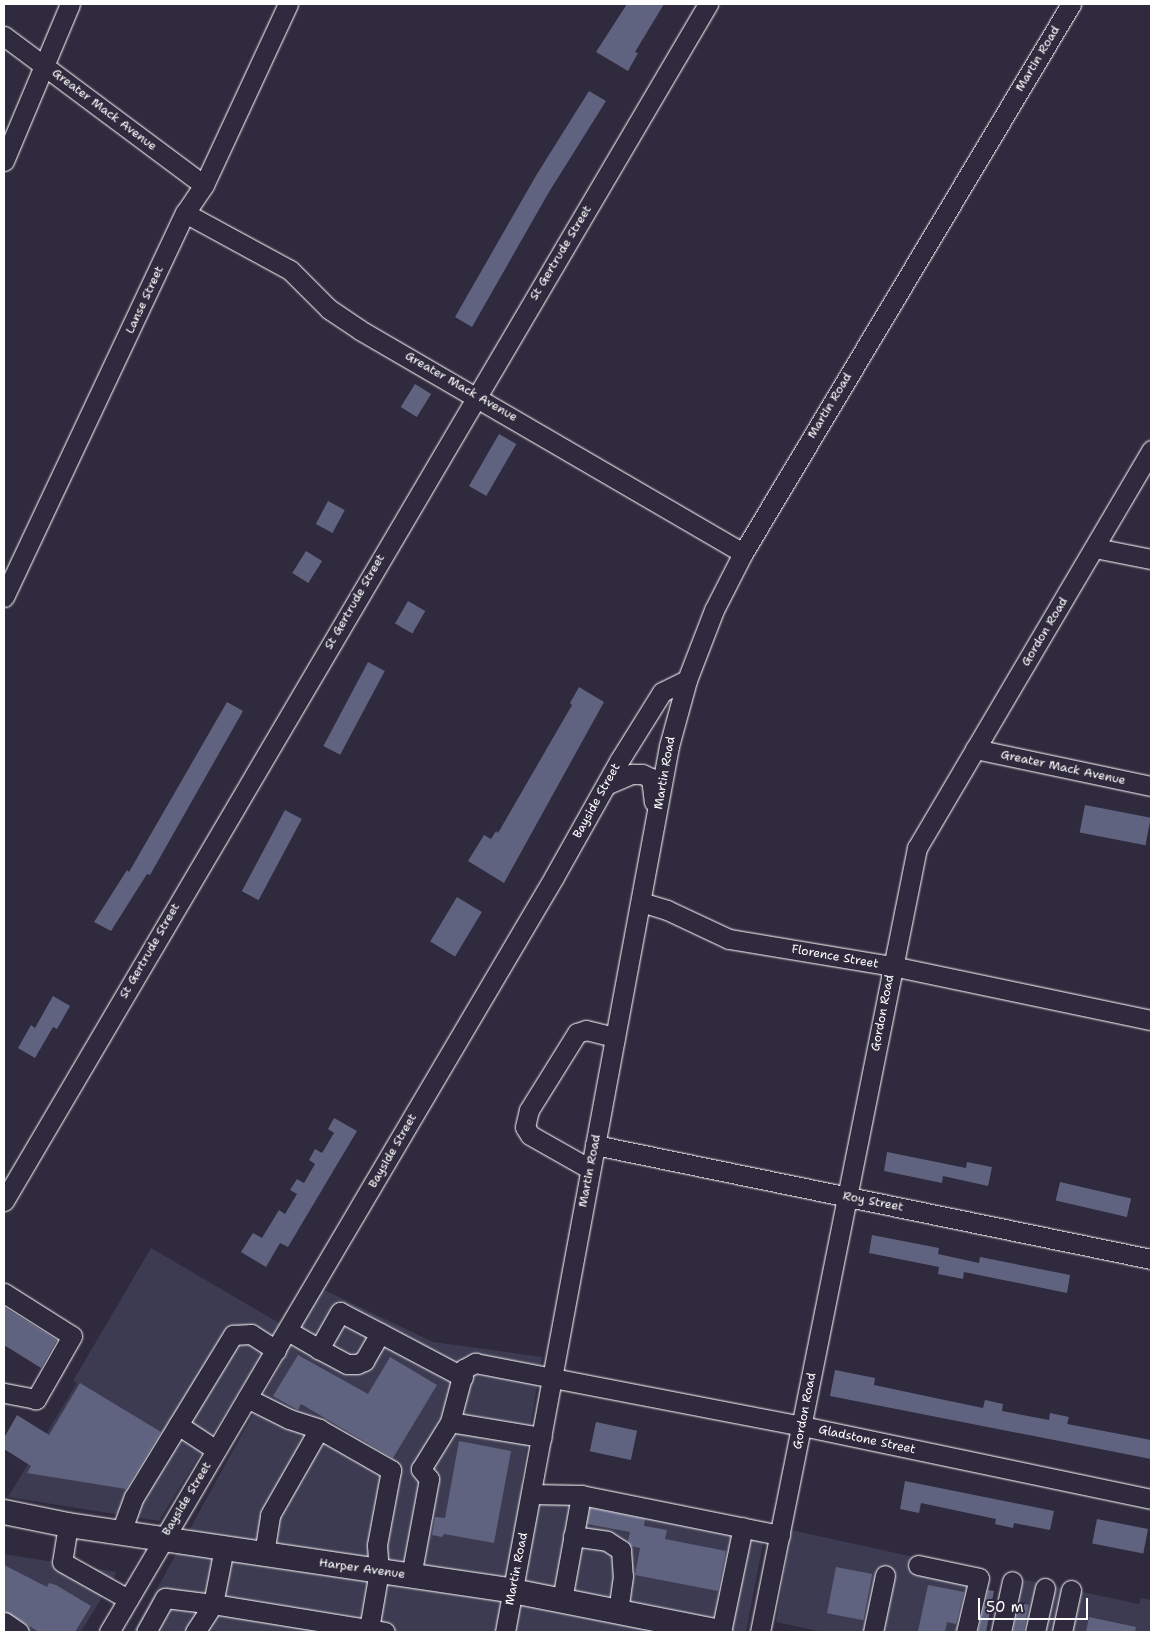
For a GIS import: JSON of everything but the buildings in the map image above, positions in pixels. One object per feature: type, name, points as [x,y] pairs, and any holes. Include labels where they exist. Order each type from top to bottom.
[{"type":"main road","name":"Harper Avenue","points":[[4,1512],[68,1525],[513,1591],[618,1611],[653,1626],[720,1632]]},
{"type":"street","points":[[4,161],[43,63],[70,4]]},
{"type":"street","name":"Lanse Street","points":[[4,597],[185,213],[204,185],[288,4]]},
{"type":"street","name":"St Gertrude Street","points":[[4,1201],[476,395],[708,4]]},
{"type":"street","name":"Martin Road","points":[[505,1632],[674,721],[686,680],[714,610],[743,553],[1071,4]]},
{"type":"street","name":"Greater Mack Avenue","points":[[4,36],[43,63],[204,185]]},
{"type":"street","name":"Greater Mack Avenue","points":[[185,213],[290,270],[329,310],[360,330],[476,395],[743,553]]},
{"type":"street","name":"Gordon Road","points":[[760,1632],[917,848],[1151,450]]},
{"type":"street","points":[[1095,548],[1151,559]]},
{"type":"street","name":"Bayside Street","points":[[109,1632],[288,1331],[608,784],[618,761],[662,692],[686,680]]},
{"type":"street","name":"Greater Mack Avenue","points":[[975,749],[1151,786]]},
{"type":"street","points":[[608,784],[632,774],[651,778],[654,831]]},
{"type":"street","name":"Florence Street","points":[[641,902],[667,910],[729,939],[892,966],[1151,1020]]},
{"type":"street","points":[[590,1170],[530,1135],[525,1127],[528,1110],[577,1033],[586,1030],[615,1037]]},
{"type":"street","name":"Roy Street","points":[[595,1145],[1151,1259]]},
{"type":"street","points":[[4,1293],[72,1336],[36,1399],[4,1393]]},
{"type":"street","points":[[319,1348],[340,1312],[463,1377],[450,1422],[421,1469]]},
{"type":"street","points":[[288,1331],[347,1364],[357,1364],[364,1361],[380,1333]]},
{"type":"street","points":[[121,1532],[134,1497],[233,1335],[251,1334],[276,1350]]},
{"type":"street","name":"Gladstone Street","points":[[463,1377],[467,1366],[475,1364],[552,1377],[1151,1498]]},
{"type":"street","points":[[247,1398],[289,1419],[319,1428],[391,1470],[421,1469]]},
{"type":"street","points":[[450,1422],[542,1437]]},
{"type":"street","points":[[178,1425],[216,1450]]},
{"type":"street","points":[[264,1554],[270,1515],[319,1428]]},
{"type":"street","points":[[411,1576],[429,1479],[421,1469]]},
{"type":"street","points":[[146,1632],[166,1598],[379,1631],[377,1544],[391,1470]]},
{"type":"street","points":[[531,1494],[581,1495],[780,1535]]},
{"type":"street","points":[[562,1600],[581,1495]]},
{"type":"street","points":[[68,1525],[62,1562],[128,1599]]},
{"type":"street","points":[[720,1632],[742,1527]]},
{"type":"street","points":[[574,1536],[607,1542],[620,1550],[623,1576],[618,1611]]},
{"type":"street","points":[[195,1632],[212,1604],[224,1548]]},
{"type":"street","points":[[918,1565],[979,1578],[966,1632]]},
{"type":"street","points":[[873,1632],[885,1574]]},
{"type":"street","points":[[1001,1632],[1012,1581]]},
{"type":"street","points":[[1035,1632],[1045,1588]]},
{"type":"street","points":[[1062,1632],[1071,1590]]},
{"type":"street","points":[[4,1622],[19,1632]]},
{"type":"shaded area","points":[[151,1248],[281,1324],[159,1521],[8,1497],[77,1383],[73,1381]]},
{"type":"shaded area","points":[[322,1289],[433,1342],[542,1357],[521,1483],[767,1522],[746,1632],[133,1632]]},
{"type":"shaded area","points":[[791,1530],[983,1572],[970,1632],[822,1632],[776,1622]]},
{"type":"shaded area","points":[[4,1554],[117,1572],[81,1632],[4,1632]]},
{"type":"shaded area","points":[[1021,1579],[1139,1604],[1141,1598],[1151,1600],[1151,1632],[1010,1632]]}]
